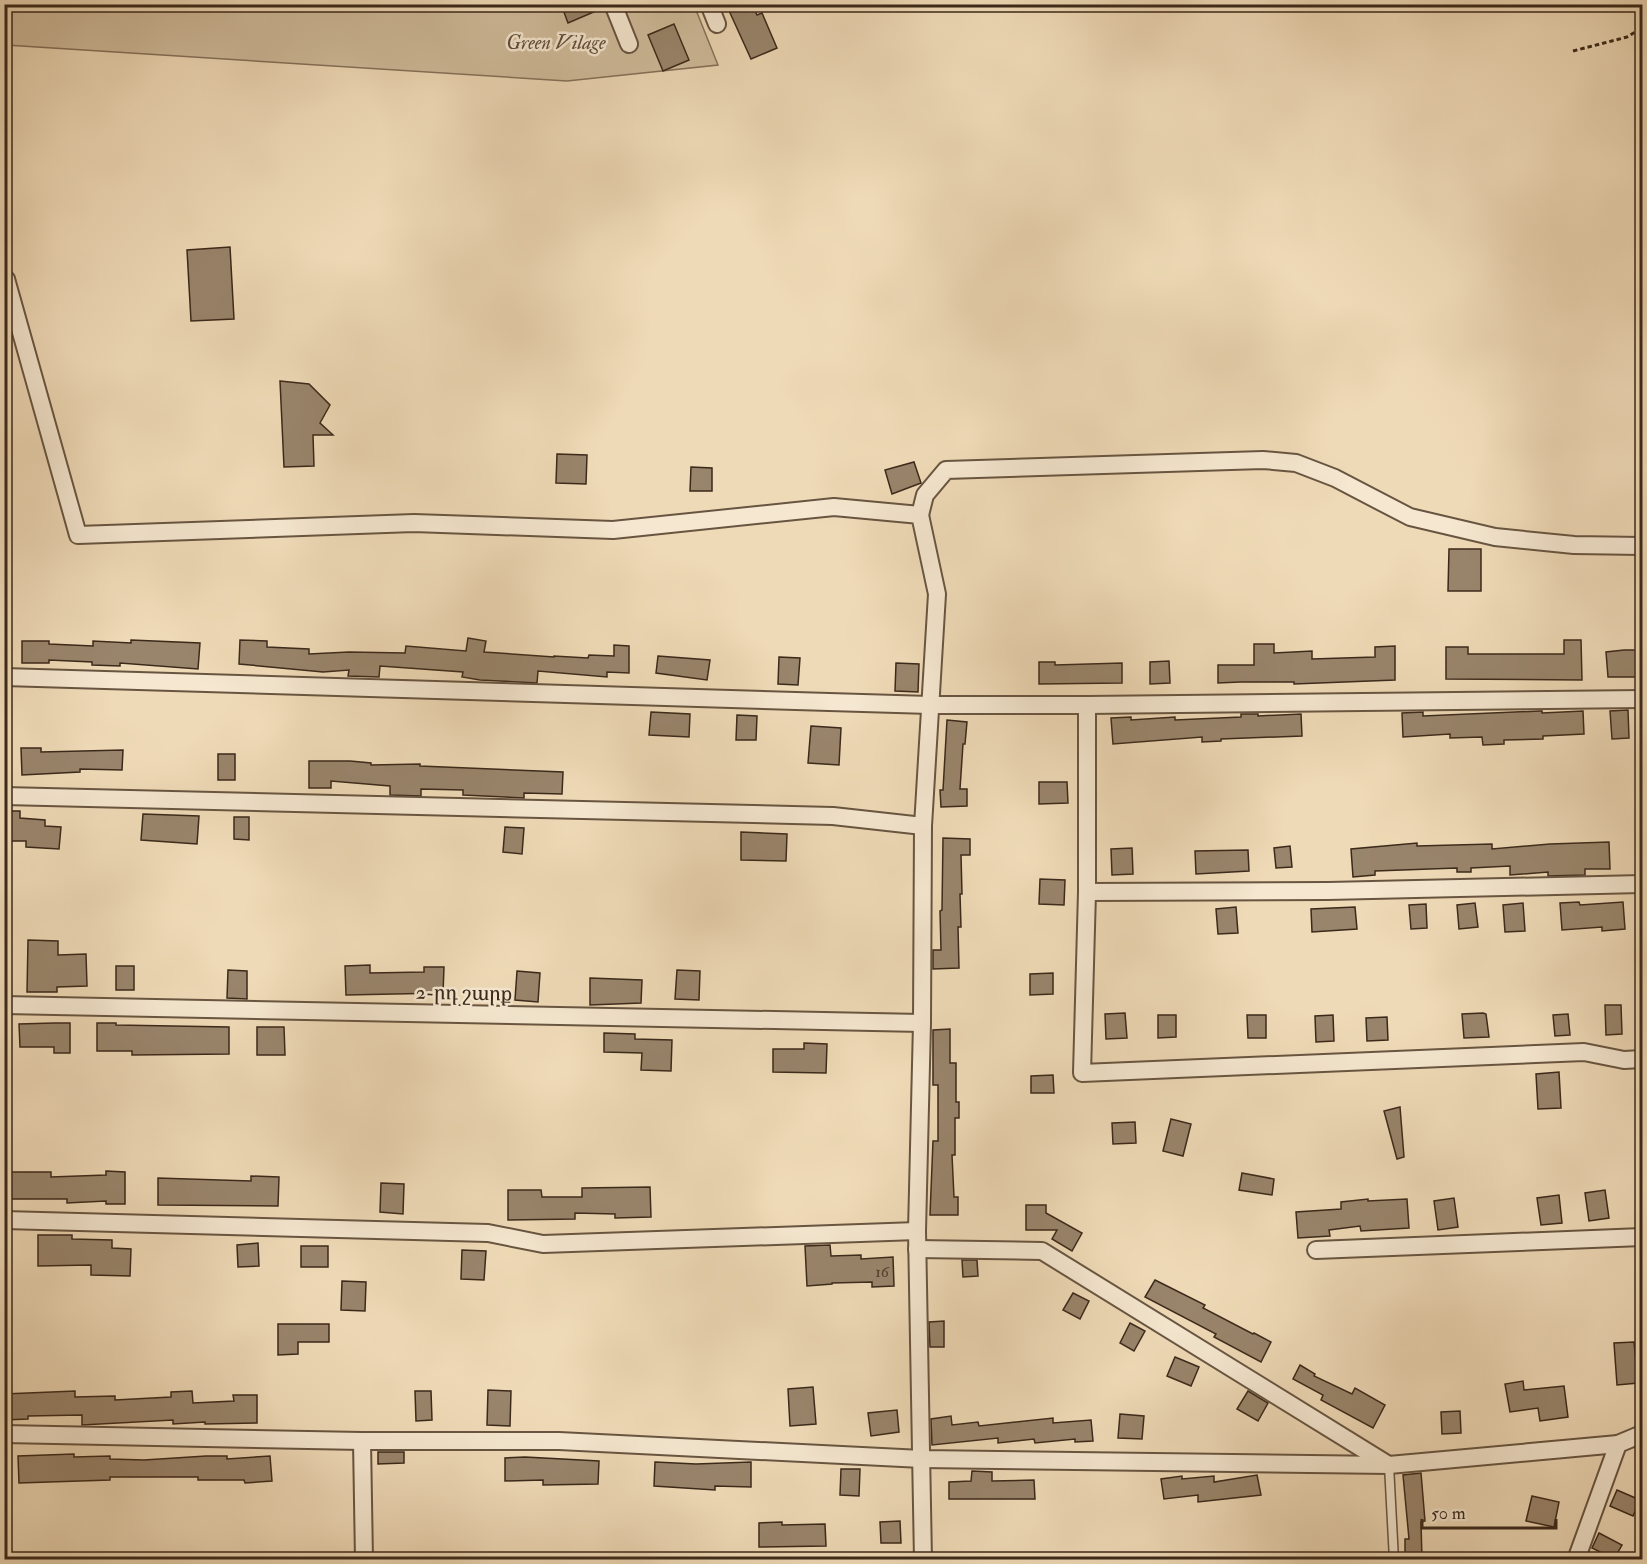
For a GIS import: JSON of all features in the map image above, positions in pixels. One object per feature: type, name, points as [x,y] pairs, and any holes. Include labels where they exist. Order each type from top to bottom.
[{"type":"street","points":[[613,4],[629,44]]},
{"type":"street","points":[[709,4],[717,24]]},
{"type":"street","points":[[4,280],[6,279],[78,536],[414,523],[613,530],[834,507],[920,515]]},
{"type":"street","points":[[923,1560],[917,1231],[922,1023],[923,826],[937,594],[920,515],[925,495],[946,470],[1263,460],[1296,463],[1335,478],[1410,518],[1495,537],[1574,546],[1642,546]]},
{"type":"street","points":[[4,677],[930,705],[1642,699]]},
{"type":"street","points":[[1087,705],[1087,892],[1082,1072],[1584,1052],[1624,1060],[1642,1059]]},
{"type":"street","points":[[4,796],[833,816],[923,826]]},
{"type":"street","points":[[1087,892],[1328,891],[1642,884]]},
{"type":"street","name":"2-րդ շարք","points":[[4,1005],[922,1023]]},
{"type":"street","points":[[4,1220],[488,1233],[543,1244],[917,1231]]},
{"type":"street","points":[[1316,1250],[1642,1237]]},
{"type":"street","points":[[917,1249],[1042,1251],[1389,1465]]},
{"type":"street","points":[[4,1434],[362,1441],[559,1441],[922,1459],[1389,1465],[1618,1444],[1642,1434]]},
{"type":"street","points":[[362,1441],[364,1560]]},
{"type":"street","points":[[1576,1560],[1618,1444]]},
{"type":"lane","points":[[1389,1465],[1395,1560]]},
{"type":"path","points":[[1573,51],[1627,38],[1642,28]]},
{"type":"green space","name":"Green Vilage","points":[[4,5],[694,5],[718,65],[567,81],[6,45]]},
{"type":"building","points":[[561,4],[603,4],[603,8],[568,23]]},
{"type":"building","points":[[726,4],[752,4],[757,15],[762,13],[777,48],[751,59]]},
{"type":"building","points":[[674,24],[689,60],[663,71],[648,35]]},
{"type":"building","points":[[230,247],[234,319],[191,321],[187,250]]},
{"type":"building","points":[[280,381],[309,384],[330,405],[320,423],[333,435],[313,435],[314,466],[284,467]]},
{"type":"building","points":[[557,454],[587,455],[586,484],[556,483]]},
{"type":"building","points":[[914,462],[921,483],[892,494],[885,470]]},
{"type":"building","points":[[691,467],[712,468],[712,491],[690,491]]},
{"type":"building","points":[[1449,549],[1481,549],[1481,591],[1448,591]]},
{"type":"building","points":[[468,638],[486,641],[484,652],[554,657],[614,656],[614,645],[629,646],[629,673],[607,672],[607,677],[538,671],[537,683],[480,680],[462,677],[463,672],[380,666],[379,677],[348,676],[349,670],[323,672],[239,664],[240,640],[267,641],[267,647],[309,649],[309,654],[405,653],[406,646],[466,651]]},
{"type":"building","points":[[131,640],[200,643],[198,669],[120,663],[120,666],[92,665],[92,662],[49,660],[49,663],[22,663],[22,641],[49,641],[49,644],[93,646],[93,641],[131,643]]},
{"type":"building","points":[[1564,640],[1581,640],[1582,680],[1446,679],[1446,647],[1468,647],[1468,654],[1564,654]]},
{"type":"building","points":[[1254,644],[1274,644],[1274,653],[1312,651],[1312,659],[1375,657],[1375,647],[1395,646],[1395,680],[1294,684],[1294,682],[1218,683],[1218,665],[1254,665]]},
{"type":"building","points":[[1642,650],[1642,677],[1608,677],[1606,652]]},
{"type":"building","points":[[658,656],[710,660],[707,680],[656,673]]},
{"type":"building","points":[[779,657],[800,658],[798,685],[778,684]]},
{"type":"building","points":[[1169,661],[1170,683],[1150,684],[1150,662]]},
{"type":"building","points":[[1039,662],[1055,662],[1055,665],[1122,663],[1122,683],[1039,684]]},
{"type":"building","points":[[896,663],[919,664],[918,692],[895,691]]},
{"type":"building","points":[[1628,710],[1629,738],[1612,739],[1610,711]]},
{"type":"building","points":[[1542,711],[1542,713],[1583,711],[1584,734],[1543,736],[1543,739],[1504,740],[1504,744],[1483,745],[1482,737],[1450,738],[1450,734],[1403,737],[1402,713],[1423,712],[1423,716]]},
{"type":"building","points":[[651,712],[690,714],[689,737],[649,735]]},
{"type":"building","points":[[1241,714],[1258,714],[1258,716],[1301,714],[1302,736],[1221,739],[1221,741],[1202,742],[1202,737],[1113,744],[1111,718],[1131,717],[1131,720],[1175,717],[1175,720],[1241,717]]},
{"type":"building","points":[[737,715],[757,716],[756,740],[736,740]]},
{"type":"building","points":[[947,720],[967,722],[960,789],[967,789],[967,806],[941,807],[940,790],[943,790]]},
{"type":"building","points":[[811,726],[841,728],[839,765],[808,763]]},
{"type":"building","points":[[21,748],[41,748],[41,752],[123,750],[122,770],[80,769],[80,772],[22,775]]},
{"type":"building","points":[[218,754],[235,754],[235,780],[218,780]]},
{"type":"building","points":[[309,761],[350,761],[371,763],[371,765],[420,764],[420,766],[563,772],[562,794],[524,793],[524,798],[463,795],[463,790],[421,789],[421,796],[390,795],[390,786],[331,781],[331,788],[309,788]]},
{"type":"building","points":[[1039,782],[1067,782],[1068,803],[1039,804]]},
{"type":"building","points":[[4,811],[20,811],[20,818],[45,820],[45,826],[61,827],[59,849],[26,847],[26,841],[4,841]]},
{"type":"building","points":[[143,814],[199,816],[197,844],[141,840]]},
{"type":"building","points":[[234,817],[249,817],[249,840],[234,839]]},
{"type":"building","points":[[505,827],[524,828],[522,854],[503,852]]},
{"type":"building","points":[[741,832],[787,834],[786,861],[741,860]]},
{"type":"building","points":[[943,838],[970,839],[970,855],[961,855],[959,968],[933,969],[933,950],[941,950]]},
{"type":"building","points":[[1609,842],[1610,869],[1585,869],[1585,875],[1548,876],[1548,872],[1510,875],[1510,866],[1471,868],[1471,872],[1457,872],[1457,868],[1375,871],[1375,875],[1353,877],[1351,849],[1417,843],[1417,846],[1492,844],[1492,849]]},
{"type":"building","points":[[1290,846],[1292,867],[1276,868],[1274,848]]},
{"type":"building","points":[[1132,848],[1133,874],[1112,875],[1111,849]]},
{"type":"building","points":[[1248,850],[1249,871],[1196,874],[1195,851]]},
{"type":"building","points":[[1040,879],[1065,880],[1064,905],[1039,904]]},
{"type":"building","points":[[1579,902],[1580,905],[1623,902],[1625,929],[1602,931],[1602,927],[1562,930],[1560,903]]},
{"type":"building","points":[[1475,903],[1478,927],[1459,929],[1457,905]]},
{"type":"building","points":[[1523,903],[1525,931],[1505,932],[1503,905]]},
{"type":"building","points":[[1426,904],[1427,928],[1411,929],[1409,905]]},
{"type":"building","points":[[1236,907],[1238,933],[1218,934],[1216,909]]},
{"type":"building","points":[[1355,907],[1357,929],[1312,932],[1311,909]]},
{"type":"building","points":[[28,940],[58,941],[58,955],[86,954],[87,986],[57,987],[57,992],[27,992]]},
{"type":"building","points":[[370,965],[370,973],[424,972],[424,967],[444,967],[443,993],[346,995],[345,966]]},
{"type":"building","points":[[116,966],[134,966],[134,990],[116,990]]},
{"type":"building","points":[[228,970],[247,971],[247,999],[227,998]]},
{"type":"building","points":[[677,970],[700,971],[699,1000],[675,999]]},
{"type":"building","points":[[517,971],[540,973],[538,1002],[515,1000]]},
{"type":"building","points":[[1053,973],[1053,994],[1030,995],[1030,974]]},
{"type":"building","points":[[590,978],[642,980],[641,1003],[590,1005]]},
{"type":"building","points":[[1605,1005],[1621,1005],[1622,1034],[1606,1035]]},
{"type":"building","points":[[1125,1013],[1127,1038],[1106,1039],[1105,1014]]},
{"type":"building","points":[[1462,1014],[1486,1014],[1489,1037],[1464,1038]]},
{"type":"building","points":[[1568,1014],[1570,1035],[1555,1036],[1553,1015]]},
{"type":"building","points":[[1158,1015],[1176,1015],[1176,1037],[1158,1038]]},
{"type":"building","points":[[1247,1015],[1266,1015],[1266,1038],[1248,1038]]},
{"type":"building","points":[[1333,1015],[1334,1041],[1316,1042],[1315,1016]]},
{"type":"building","points":[[1387,1017],[1388,1040],[1367,1041],[1366,1018]]},
{"type":"building","points":[[70,1023],[70,1053],[54,1053],[54,1047],[20,1047],[19,1024]]},
{"type":"building","points":[[97,1023],[229,1027],[229,1054],[132,1055],[132,1051],[97,1051]]},
{"type":"building","points":[[257,1027],[284,1027],[285,1055],[257,1055]]},
{"type":"building","points":[[950,1029],[950,1063],[956,1063],[956,1102],[959,1102],[959,1118],[955,1118],[955,1155],[952,1155],[954,1197],[958,1197],[958,1215],[930,1215],[933,1141],[938,1141],[938,1085],[933,1085],[933,1030]]},
{"type":"building","points":[[604,1033],[635,1034],[635,1039],[672,1040],[671,1071],[641,1070],[642,1053],[604,1052]]},
{"type":"building","points":[[804,1043],[827,1044],[826,1073],[773,1072],[773,1049],[804,1049]]},
{"type":"building","points":[[1559,1072],[1561,1108],[1538,1109],[1536,1074]]},
{"type":"building","points":[[1053,1075],[1054,1093],[1031,1093],[1031,1076]]},
{"type":"building","points":[[1400,1107],[1404,1157],[1397,1159],[1384,1111]]},
{"type":"building","points":[[1171,1119],[1191,1124],[1183,1156],[1163,1151]]},
{"type":"building","points":[[1135,1122],[1136,1143],[1113,1144],[1112,1123]]},
{"type":"building","points":[[106,1171],[125,1172],[125,1204],[106,1204],[106,1201],[67,1203],[67,1199],[4,1199],[4,1172],[51,1172],[51,1177],[106,1175]]},
{"type":"building","points":[[1242,1173],[1274,1179],[1272,1195],[1239,1190]]},
{"type":"building","points":[[251,1176],[279,1177],[278,1206],[158,1205],[158,1178],[251,1181]]},
{"type":"building","points":[[381,1183],[404,1184],[403,1214],[380,1212]]},
{"type":"building","points":[[650,1187],[651,1217],[615,1218],[615,1214],[575,1213],[575,1219],[508,1220],[508,1190],[541,1190],[542,1197],[582,1197],[582,1188]]},
{"type":"building","points":[[1605,1190],[1609,1218],[1589,1221],[1585,1193]]},
{"type":"building","points":[[1559,1195],[1562,1223],[1541,1225],[1537,1198]]},
{"type":"building","points":[[1454,1198],[1458,1227],[1438,1230],[1434,1201]]},
{"type":"building","points":[[1368,1199],[1368,1201],[1407,1199],[1409,1228],[1361,1231],[1360,1226],[1329,1230],[1330,1236],[1298,1238],[1296,1212],[1341,1209],[1341,1202]]},
{"type":"building","points":[[1026,1205],[1046,1205],[1046,1213],[1082,1233],[1072,1251],[1052,1239],[1057,1230],[1026,1230]]},
{"type":"building","points":[[38,1235],[72,1235],[72,1239],[112,1240],[112,1248],[131,1249],[130,1276],[91,1275],[91,1265],[38,1266]]},
{"type":"building","points":[[258,1243],[259,1266],[238,1267],[237,1245]]},
{"type":"building","points":[[830,1245],[831,1256],[861,1255],[861,1259],[893,1257],[894,1286],[872,1287],[872,1282],[807,1286],[805,1246]]},
{"type":"building","points":[[301,1246],[328,1246],[328,1267],[301,1267]]},
{"type":"building","points":[[462,1250],[486,1251],[484,1280],[461,1279]]},
{"type":"building","points":[[962,1260],[977,1260],[978,1276],[963,1277]]},
{"type":"building","points":[[1155,1280],[1205,1305],[1203,1308],[1271,1342],[1261,1362],[1214,1337],[1216,1334],[1145,1297]]},
{"type":"building","points":[[342,1281],[366,1282],[365,1311],[341,1310]]},
{"type":"building","points":[[1073,1293],[1089,1301],[1080,1319],[1063,1310]]},
{"type":"building","points":[[944,1321],[944,1347],[930,1347],[929,1322]]},
{"type":"building","points":[[1130,1323],[1145,1331],[1134,1351],[1120,1343]]},
{"type":"building","points":[[278,1324],[329,1324],[329,1342],[298,1342],[298,1354],[278,1355]]},
{"type":"building","points":[[1634,1342],[1638,1383],[1617,1385],[1614,1343]]},
{"type":"building","points":[[1175,1357],[1199,1367],[1191,1386],[1167,1376]]},
{"type":"building","points":[[1300,1365],[1315,1374],[1314,1376],[1352,1394],[1355,1388],[1385,1405],[1373,1428],[1321,1400],[1323,1395],[1293,1379]]},
{"type":"building","points":[[1523,1381],[1524,1390],[1564,1386],[1568,1417],[1540,1421],[1538,1408],[1510,1412],[1505,1384]]},
{"type":"building","points":[[813,1387],[816,1424],[790,1426],[788,1389]]},
{"type":"building","points":[[488,1390],[511,1391],[510,1426],[487,1425]]},
{"type":"building","points":[[75,1391],[75,1397],[115,1396],[115,1400],[171,1397],[171,1392],[192,1391],[193,1403],[234,1401],[233,1395],[257,1395],[257,1423],[173,1424],[173,1420],[82,1425],[82,1415],[28,1416],[28,1419],[4,1420],[4,1394]]},
{"type":"building","points":[[415,1391],[431,1391],[432,1420],[416,1421]]},
{"type":"building","points":[[1248,1391],[1268,1403],[1258,1421],[1237,1409]]},
{"type":"building","points":[[897,1410],[899,1432],[871,1436],[868,1413]]},
{"type":"building","points":[[1460,1411],[1461,1433],[1442,1434],[1441,1412]]},
{"type":"building","points":[[1120,1414],[1144,1416],[1142,1439],[1118,1438]]},
{"type":"building","points":[[951,1416],[952,1425],[978,1422],[979,1426],[1053,1418],[1053,1423],[1091,1420],[1093,1441],[1075,1442],[1075,1439],[1035,1443],[1034,1439],[998,1443],[998,1438],[932,1445],[931,1419]]},
{"type":"building","points":[[378,1452],[404,1452],[404,1463],[378,1464]]},
{"type":"building","points":[[74,1454],[74,1457],[110,1456],[110,1459],[144,1460],[206,1456],[227,1456],[227,1459],[270,1456],[272,1481],[245,1483],[244,1480],[198,1480],[198,1477],[110,1477],[110,1480],[19,1483],[18,1456]]},
{"type":"building","points":[[505,1458],[599,1461],[598,1484],[543,1485],[543,1480],[505,1481]]},
{"type":"building","points":[[655,1462],[696,1464],[751,1462],[751,1487],[715,1486],[715,1490],[654,1486]]},
{"type":"building","points":[[841,1469],[860,1469],[859,1496],[840,1495]]},
{"type":"building","points":[[972,1471],[992,1472],[992,1481],[1034,1480],[1035,1499],[949,1499],[949,1482],[971,1481]]},
{"type":"building","points":[[1421,1473],[1425,1521],[1421,1522],[1422,1560],[1410,1560],[1410,1556],[1405,1556],[1405,1539],[1409,1539],[1403,1475]]},
{"type":"building","points":[[1257,1475],[1261,1495],[1198,1502],[1198,1495],[1164,1499],[1161,1479],[1182,1476],[1182,1479],[1214,1476],[1214,1482]]},
{"type":"building","points":[[1617,1490],[1640,1500],[1633,1516],[1610,1506]]},
{"type":"building","points":[[1532,1496],[1559,1502],[1554,1527],[1526,1521]]},
{"type":"building","points":[[900,1521],[901,1543],[881,1543],[880,1522]]},
{"type":"building","points":[[782,1522],[782,1525],[825,1524],[826,1546],[759,1547],[759,1523]]},
{"type":"building","points":[[1599,1533],[1622,1545],[1614,1559],[1592,1548]]}]
